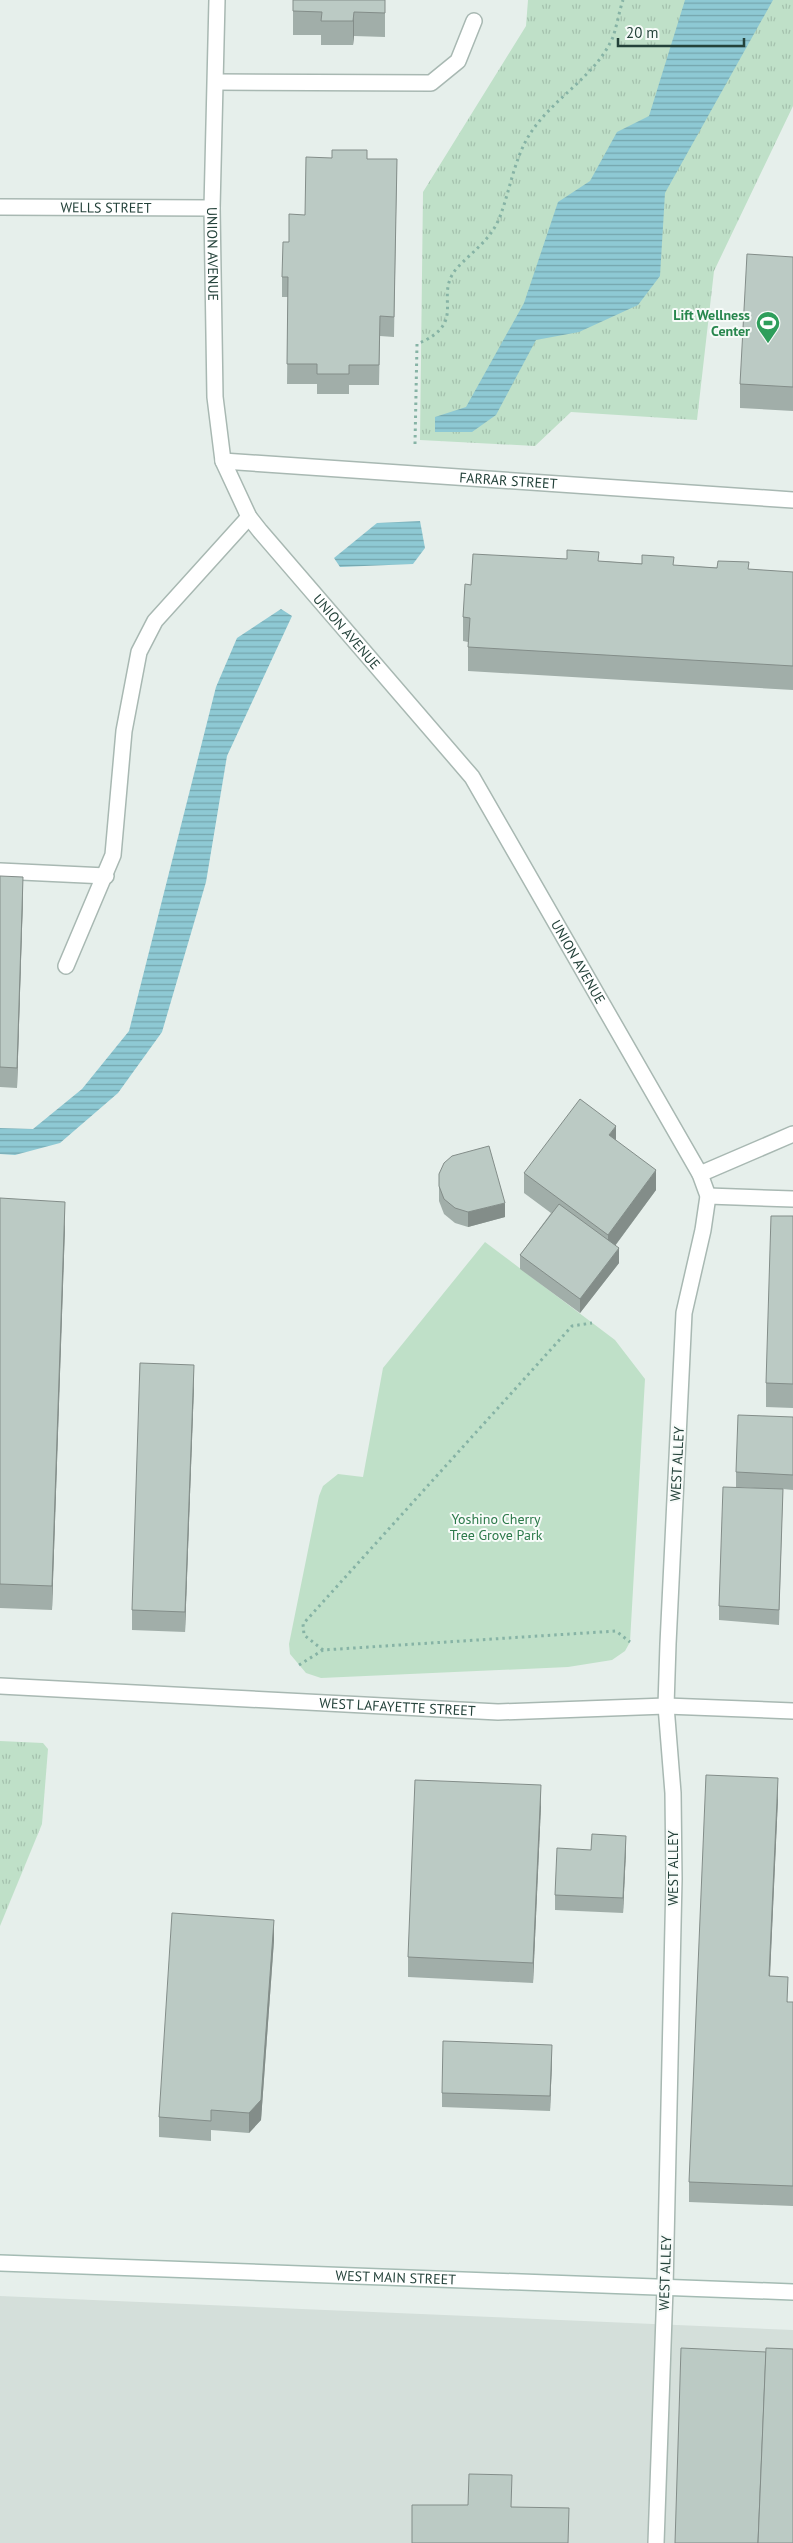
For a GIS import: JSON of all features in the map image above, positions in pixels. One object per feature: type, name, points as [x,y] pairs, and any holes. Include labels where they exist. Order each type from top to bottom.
[{"type":"street","name":"UNION AVENUE","points":[[217,0],[212,208],[216,397],[224,461],[249,517],[472,777],[700,1174],[708,1196]]},
{"type":"street","points":[[216,82],[431,83],[458,61],[474,21]]},
{"type":"street","name":"WELLS STREET","points":[[0,207],[212,208]]},
{"type":"street","name":"FARRAR STREET","points":[[224,461],[793,500]]},
{"type":"street","points":[[66,966],[106,876],[113,855],[124,731],[139,652],[155,621],[249,517]]},
{"type":"street","points":[[0,871],[106,876]]},
{"type":"street","points":[[700,1174],[793,1134]]},
{"type":"street","points":[[708,1196],[793,1199]]},
{"type":"street","name":"WEST ALLEY","points":[[656,2543],[665,2288],[674,1879],[673,1793],[666,1706],[684,1313],[703,1230],[708,1196]]},
{"type":"street","name":"WEST LAFAYETTE STREET","points":[[0,1686],[498,1712],[666,1706],[793,1711]]},
{"type":"street","name":"WEST MAIN STREET","points":[[0,2263],[793,2292]]},
{"type":"path","points":[[414,473],[417,344],[434,337],[447,321],[448,284],[456,269],[480,247],[498,221],[518,156],[534,127],[593,66],[612,38],[623,0]]},
{"type":"path","points":[[323,1650],[304,1634],[303,1624],[572,1326],[592,1323]]},
{"type":"path","points":[[299,1665],[323,1650],[616,1631],[630,1642]]},
{"type":"shaded area","points":[[0,2296],[793,2330],[793,2543],[0,2543]]},
{"type":"green space","points":[[528,0],[793,0],[793,106],[714,271],[697,420],[571,412],[535,446],[420,440],[423,192],[526,26]]},
{"type":"green space","name":"Yoshino Cherry Tree Grove Park","points":[[485,1242],[615,1340],[645,1379],[630,1642],[625,1651],[612,1660],[568,1667],[321,1678],[306,1673],[290,1654],[289,1644],[319,1496],[323,1486],[338,1474],[363,1477],[383,1368]]},
{"type":"green space","points":[[0,1741],[43,1743],[48,1749],[42,1824],[0,1926]]},
{"type":"water","points":[[685,0],[773,0],[665,193],[660,276],[638,305],[579,332],[536,340],[496,415],[472,432],[435,432],[435,417],[466,407],[524,303],[558,202],[590,181],[617,132],[649,116]]},
{"type":"water","points":[[420,521],[425,548],[413,564],[340,567],[334,558],[377,523]]},
{"type":"water","points":[[281,609],[292,616],[227,756],[206,882],[162,1032],[118,1093],[60,1143],[15,1155],[0,1154],[0,1128],[33,1129],[82,1089],[129,1031],[216,687],[237,638]]},
{"type":"building","points":[[293,0],[385,0],[385,13],[354,12],[353,21],[321,21],[322,12],[293,11]]},
{"type":"building","points":[[332,150],[367,150],[367,159],[397,159],[394,317],[380,316],[379,365],[349,365],[349,374],[317,374],[317,364],[287,364],[288,277],[282,277],[283,242],[289,242],[289,214],[305,215],[306,157],[332,158]]},
{"type":"building","name":"Lift Wellness Center","points":[[747,254],[793,257],[793,387],[740,384]]},
{"type":"building","points":[[567,550],[599,552],[598,561],[642,564],[642,555],[674,557],[673,565],[717,568],[718,561],[749,562],[748,569],[793,572],[793,666],[468,647],[470,618],[463,617],[465,584],[471,585],[473,554],[567,559]]},
{"type":"building","points":[[0,876],[23,877],[17,1068],[0,1067]]},
{"type":"building","points":[[580,1099],[616,1126],[609,1135],[656,1170],[608,1235],[524,1173]]},
{"type":"building","points":[[489,1146],[505,1203],[468,1212],[455,1208],[444,1199],[439,1186],[439,1174],[444,1163],[452,1156]]},
{"type":"building","points":[[0,1198],[65,1202],[52,1586],[0,1584]]},
{"type":"building","points":[[559,1204],[619,1248],[580,1299],[520,1255]]},
{"type":"building","points":[[771,1216],[793,1216],[793,1384],[766,1383]]},
{"type":"building","points":[[140,1363],[194,1365],[185,1612],[132,1610]]},
{"type":"building","points":[[738,1415],[793,1417],[793,1475],[736,1472]]},
{"type":"building","points":[[723,1487],[783,1489],[779,1610],[719,1606]]},
{"type":"building","points":[[706,1775],[778,1778],[769,1976],[788,1977],[787,2002],[793,2002],[793,2186],[689,2182]]},
{"type":"building","points":[[415,1780],[541,1785],[533,1963],[408,1957]]},
{"type":"building","points":[[592,1834],[626,1836],[623,1898],[555,1895],[557,1848],[591,1850]]},
{"type":"building","points":[[172,1913],[274,1920],[261,2100],[249,2113],[211,2110],[211,2121],[159,2117]]},
{"type":"building","points":[[443,2041],[552,2045],[550,2096],[442,2093]]},
{"type":"building","points":[[681,2348],[766,2352],[758,2543],[675,2543]]},
{"type":"building","points":[[766,2348],[793,2349],[793,2543],[758,2543]]},
{"type":"building","points":[[469,2474],[512,2475],[511,2507],[569,2508],[568,2543],[412,2543],[412,2505],[468,2505]]},
{"type":"place","name":"Lift Wellness Center","points":[[768,344]]}]
